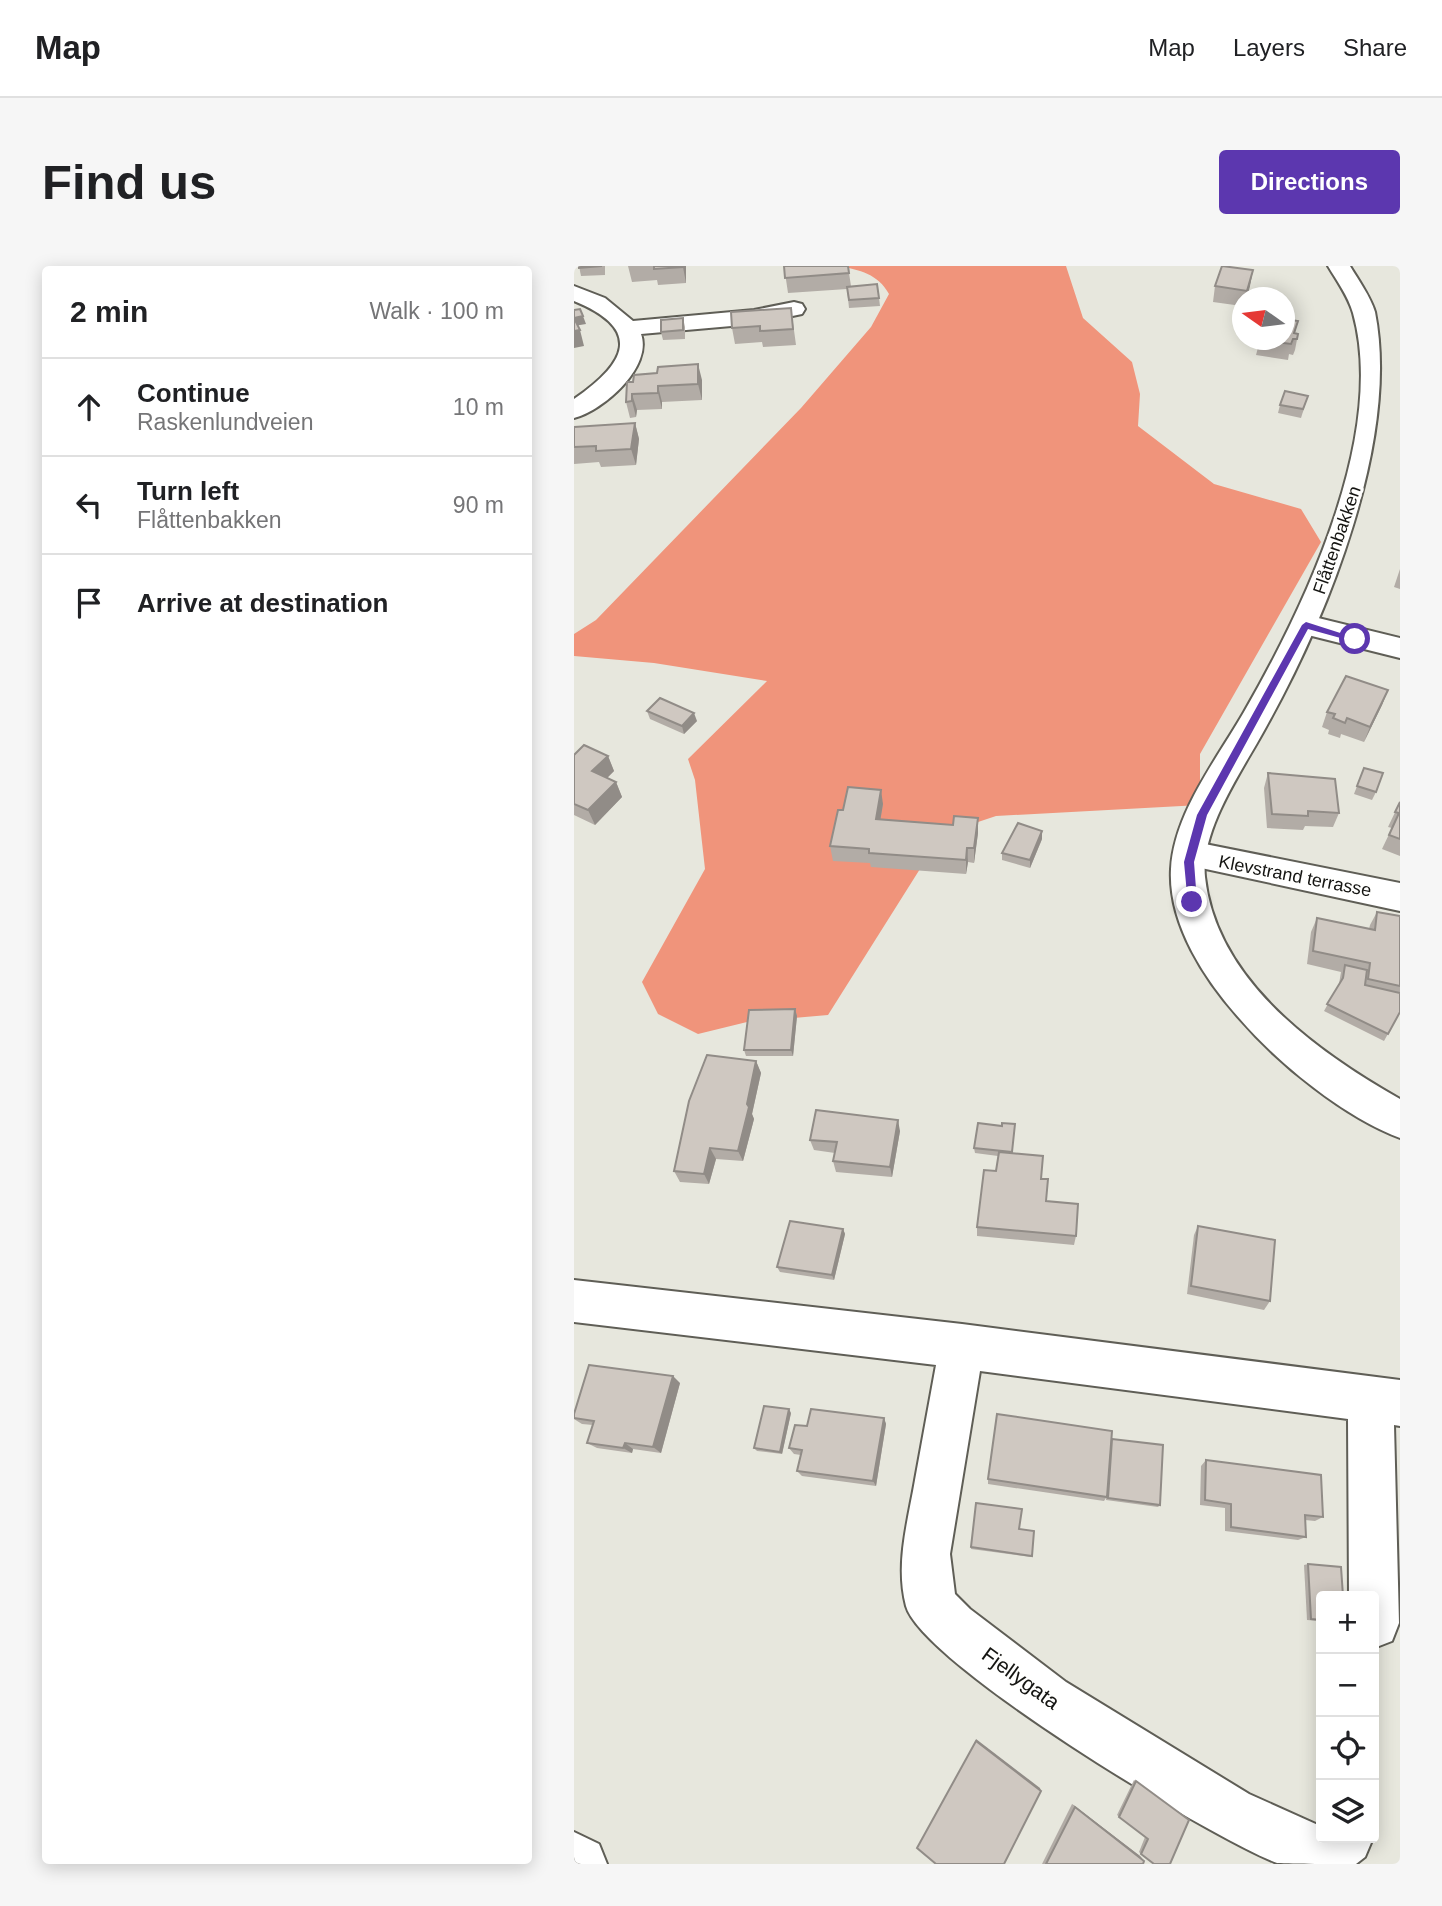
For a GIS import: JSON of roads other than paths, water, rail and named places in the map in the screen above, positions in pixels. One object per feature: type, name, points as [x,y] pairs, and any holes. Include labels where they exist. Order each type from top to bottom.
[{"type":"main road","name":"Flåttenbakken","points":[[1339,266],[1358,297],[1367,325],[1372,364],[1371,410],[1366,443],[1347,519],[1306,625],[1202,815],[1190,855],[1190,889],[1201,930],[1215,957],[1262,1019],[1333,1078],[1400,1120]]},
{"type":"main road","points":[[574,293],[600,303],[617,314],[628,328],[632,349],[627,365],[611,382],[574,411]]},
{"type":"main road","points":[[628,328],[754,317],[794,309]]},
{"type":"main road","points":[[1306,625],[1400,648]]},
{"type":"main road","name":"Klevstrand terrasse","points":[[1190,855],[1400,897]]},
{"type":"main road","points":[[574,1301],[962,1346],[1386,1401],[1376,1591]]},
{"type":"main road","name":"Fjellygata","points":[[962,1346],[926,1554],[931,1605],[952,1627],[1048,1700],[1230,1813],[1322,1854],[1338,1843]]},
{"type":"main road","points":[[574,1860],[579,1864]]}]
